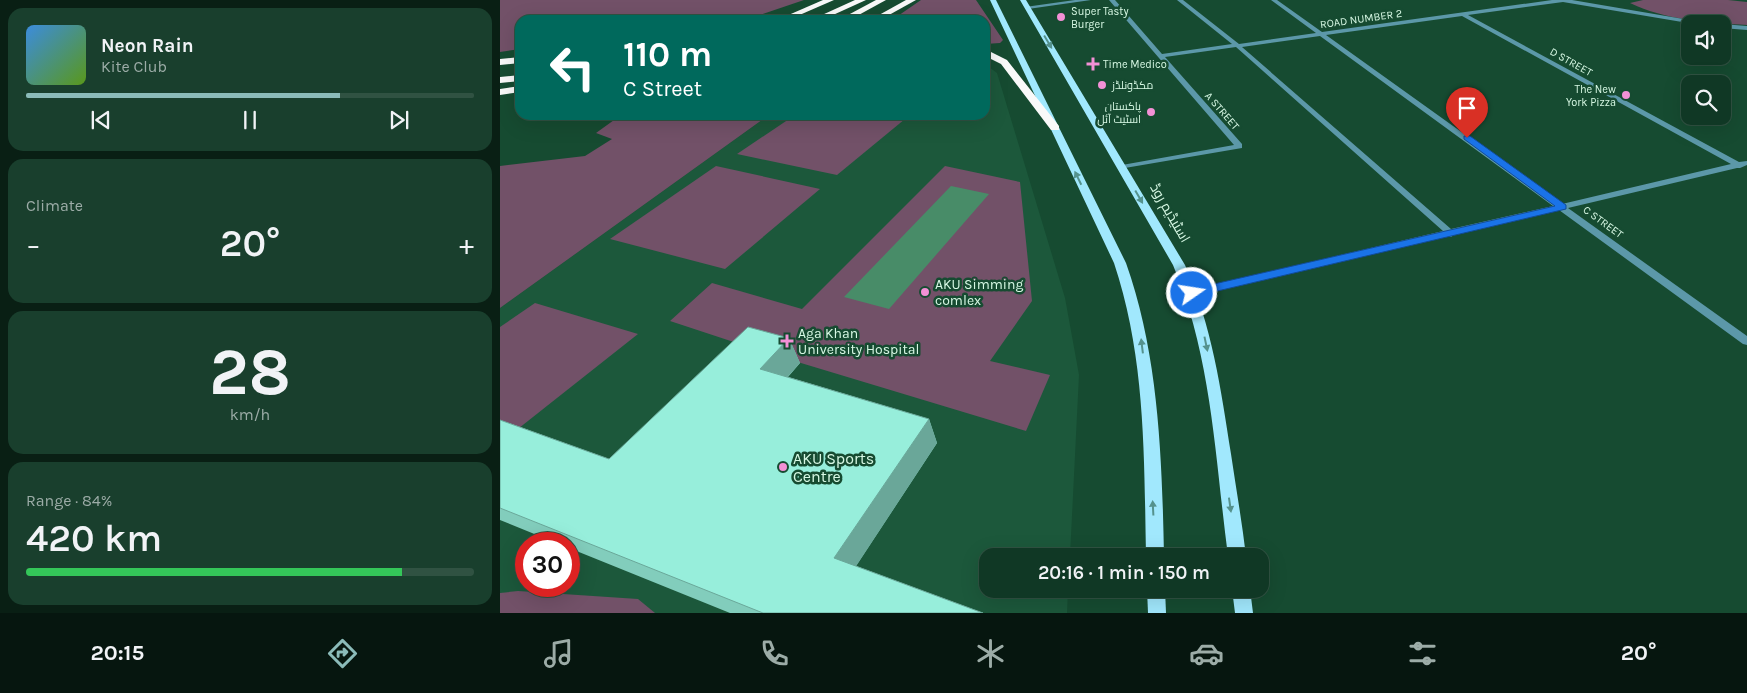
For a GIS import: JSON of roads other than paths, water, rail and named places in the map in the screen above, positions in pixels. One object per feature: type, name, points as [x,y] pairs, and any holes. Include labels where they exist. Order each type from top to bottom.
[{"type":"highway","points":[[827,15],[862,0]]},
{"type":"highway","points":[[850,15],[882,0]]},
{"type":"highway","points":[[884,15],[912,0]]},
{"type":"highway","points":[[794,15],[826,2]]},
{"type":"highway","points":[[990,55],[1004,62],[1054,128]]},
{"type":"highway","points":[[500,62],[515,60]]},
{"type":"highway","points":[[500,71],[515,70]]},
{"type":"highway","points":[[500,80],[515,78]]},
{"type":"highway","points":[[500,92],[515,90]]},
{"type":"main road","points":[[826,2],[834,0]]},
{"type":"main road","points":[[992,0],[1120,263],[1140,332],[1147,387],[1155,548]]},
{"type":"main road","name":"اسٹیڈیم روڈ","points":[[1025,4],[1122,167],[1179,266],[1192,293],[1202,323],[1211,367],[1236,548]]},
{"type":"main road","points":[[1157,598],[1158,613]]},
{"type":"main road","points":[[1242,598],[1244,613]]},
{"type":"street","points":[[1025,4],[1088,0]]},
{"type":"street","name":"A STREET","points":[[1112,0],[1239,146],[1122,167]]},
{"type":"street","points":[[1180,0],[1238,46],[1451,234]]},
{"type":"street","name":"C STREET","points":[[1274,0],[1747,340]]},
{"type":"street","name":"ROAD NUMBER 2","points":[[1162,56],[1563,0],[1681,20]]},
{"type":"street","name":"D STREET","points":[[1464,14],[1743,164],[1747,170]]},
{"type":"street","points":[[1731,27],[1747,28]]},
{"type":"street","points":[[1192,293],[1451,234],[1743,164]]},
{"type":"place","name":"Super Tasty Burger","points":[[1061,17]]},
{"type":"place","name":"Time Medico","points":[[1093,64]]},
{"type":"place","name":"مکڈونلڈز","points":[[1102,85]]},
{"type":"place","name":"The New York Pizza","points":[[1626,95]]},
{"type":"place","name":"پاکستان اسٹیٹ آئل","points":[[1151,112]]},
{"type":"place","name":"AKU Simming comlex","points":[[925,292]]},
{"type":"place","name":"Aga Khan University Hospital","points":[[787,341]]},
{"type":"place","name":"AKU Sports Centre","points":[[783,467]]}]
